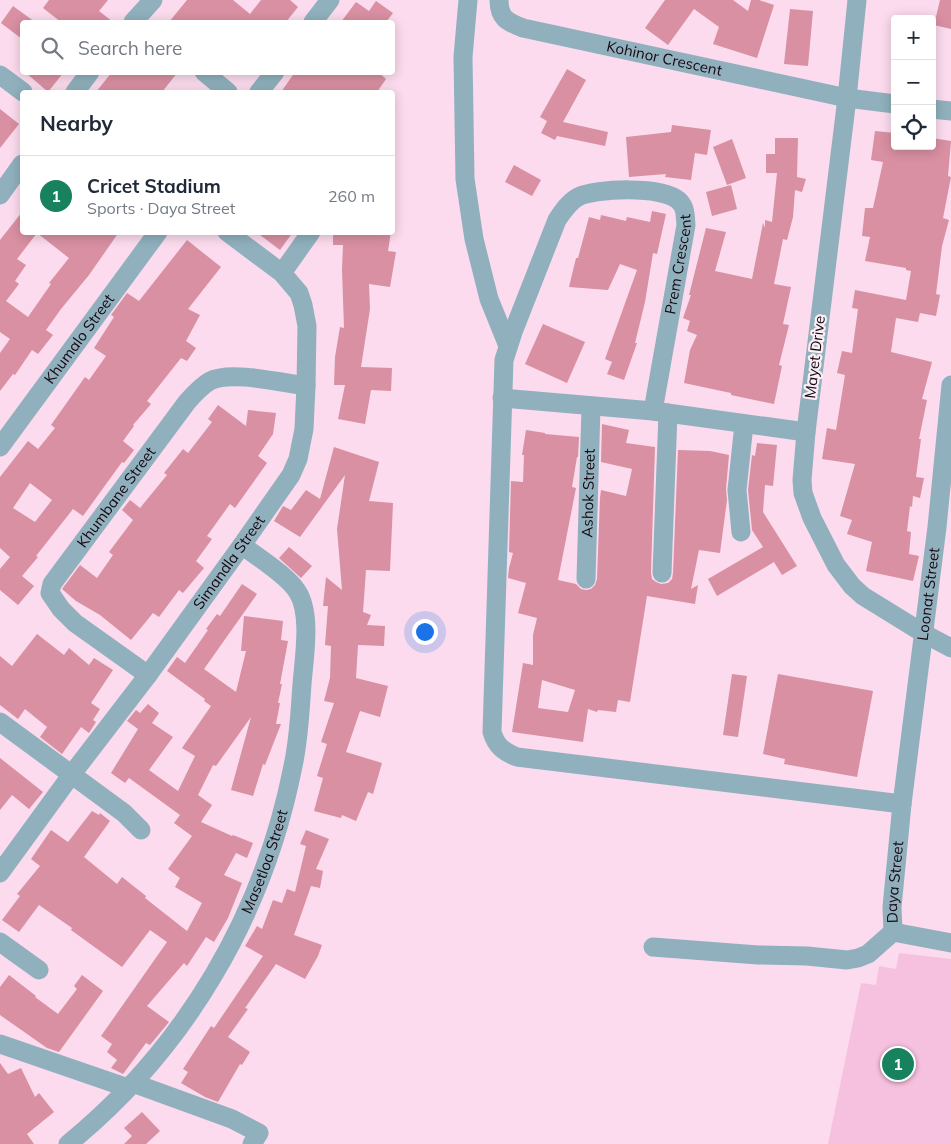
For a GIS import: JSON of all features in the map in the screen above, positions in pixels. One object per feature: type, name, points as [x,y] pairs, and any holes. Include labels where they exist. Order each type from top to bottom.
[{"type":"street","points":[[138,20],[153,0]]},
{"type":"street","points":[[314,20],[330,0]]},
{"type":"street","points":[[468,0],[463,57],[466,179],[474,238],[489,299],[508,346]]},
{"type":"street","name":"Kohinor Crescent","points":[[499,0],[499,10],[502,16],[508,22],[523,28],[847,98],[891,104]]},
{"type":"street","name":"Mayet Drive","points":[[857,0],[847,98],[806,432],[803,493],[812,518],[836,565],[852,586],[863,596],[951,648]]},
{"type":"street","points":[[0,75],[20,90]]},
{"type":"street","points":[[76,90],[88,75]]},
{"type":"street","points":[[208,75],[226,90]]},
{"type":"street","points":[[261,90],[273,75]]},
{"type":"street","points":[[936,109],[951,111]]},
{"type":"street","points":[[0,195],[20,167]]},
{"type":"street","name":"Prem Crescent","points":[[660,412],[686,224],[685,209],[677,199],[661,192],[595,192],[578,197],[569,204],[557,220],[504,360],[492,732],[494,740],[500,747],[516,757],[902,804]]},
{"type":"street","name":"Khumalo Street","points":[[0,447],[156,235]]},
{"type":"street","name":"Simandla Street","points":[[0,873],[72,774],[148,675],[242,545],[291,475],[298,459],[304,429],[306,386],[307,326],[303,305],[299,293],[282,273],[231,235]]},
{"type":"street","points":[[282,273],[309,235]]},
{"type":"street","name":"Khumbane Street","points":[[148,675],[67,615],[50,593],[52,584],[199,389],[210,381],[221,377],[233,376],[306,386]]},
{"type":"street","name":"Loonat Street","points":[[902,804],[923,633],[944,527],[951,384]]},
{"type":"street","points":[[502,398],[660,412],[806,432]]},
{"type":"street","name":"Ashok Street","points":[[586,579],[592,407]]},
{"type":"street","points":[[660,412],[662,573]]},
{"type":"street","points":[[741,532],[737,490],[744,424]]},
{"type":"street","name":"Masetloa Street","points":[[68,1144],[131,1085],[174,1035],[205,991],[246,916],[279,824],[293,766],[300,720],[305,616],[302,601],[293,586],[242,545]]},
{"type":"street","points":[[0,722],[124,813],[141,830]]},
{"type":"street","name":"Daya Street","points":[[902,804],[892,907],[893,932],[951,943]]},
{"type":"street","points":[[653,947],[846,960],[868,954],[893,932]]},
{"type":"street","points":[[0,942],[38,970]]},
{"type":"street","points":[[0,1044],[131,1085],[232,1120],[259,1133],[252,1144]]},
{"type":"shaded area","points":[[899,953],[951,959],[951,1144],[828,1144],[861,983],[876,985],[879,966],[896,969]]},
{"type":"building","points":[[49,0],[108,0],[99,11],[110,20],[58,20],[43,8]]},
{"type":"building","points":[[187,0],[233,0],[250,14],[261,0],[290,0],[298,7],[288,20],[171,20]]},
{"type":"building","points":[[665,0],[733,0],[748,11],[751,0],[759,0],[774,5],[757,58],[713,44],[719,27],[694,9],[668,45],[645,28]]},
{"type":"building","points":[[940,0],[951,0],[951,29],[936,25]]},
{"type":"building","points":[[376,1],[393,13],[388,20],[342,20],[356,2],[369,11]]},
{"type":"building","points":[[13,6],[32,20],[20,20],[20,37],[1,23]]},
{"type":"building","points":[[790,9],[813,11],[808,66],[784,64]]},
{"type":"building","points":[[567,69],[586,80],[563,122],[608,132],[605,146],[557,136],[555,140],[541,133],[547,121],[540,117]]},
{"type":"building","points":[[28,75],[62,75],[50,90],[46,90]]},
{"type":"building","points":[[110,75],[176,75],[164,90],[98,90]]},
{"type":"building","points":[[293,75],[381,75],[386,79],[378,90],[282,90]]},
{"type":"building","points":[[0,109],[19,124],[0,148]]},
{"type":"building","points":[[672,125],[711,130],[707,155],[695,153],[691,180],[665,177],[666,174],[629,177],[626,137],[671,132]]},
{"type":"building","points":[[875,131],[891,133],[891,150],[936,150],[936,139],[951,141],[948,176],[951,177],[943,218],[949,220],[942,246],[936,294],[940,295],[936,316],[920,313],[918,322],[896,318],[891,352],[932,362],[922,399],[927,400],[919,439],[921,439],[916,477],[924,478],[920,498],[913,496],[907,531],[911,532],[909,554],[919,556],[913,581],[866,571],[872,542],[847,534],[852,520],[840,516],[855,464],[822,459],[827,428],[836,430],[845,375],[837,373],[842,351],[852,353],[858,309],[852,308],[855,290],[906,300],[911,271],[906,270],[906,268],[865,261],[870,237],[862,236],[865,208],[873,208],[883,162],[871,160]]},
{"type":"building","points":[[775,138],[798,138],[797,177],[806,179],[802,192],[795,190],[793,217],[787,240],[783,239],[774,284],[791,287],[783,324],[789,325],[779,365],[782,366],[774,404],[684,383],[690,350],[697,335],[687,331],[690,321],[683,318],[691,295],[689,295],[706,228],[726,232],[715,271],[752,279],[763,223],[765,228],[765,220],[772,222],[777,173],[766,173],[766,154],[775,154]]},
{"type":"building","points":[[732,139],[746,178],[727,185],[713,147]]},
{"type":"building","points":[[514,165],[541,180],[532,196],[505,182]]},
{"type":"building","points":[[731,185],[737,209],[712,216],[706,192]]},
{"type":"building","points":[[652,211],[666,214],[657,254],[653,253],[645,302],[635,343],[637,343],[624,380],[607,374],[612,362],[605,359],[637,270],[620,264],[608,290],[569,287],[589,217],[600,220],[601,215],[626,221],[627,217],[650,222]]},
{"type":"building","points":[[20,215],[20,235],[35,235],[17,259],[26,265],[15,281],[19,284],[6,301],[28,317],[51,284],[49,283],[69,258],[40,235],[117,235],[89,275],[46,330],[53,335],[38,354],[32,350],[15,375],[13,374],[0,391],[0,353],[10,339],[0,332],[0,240]]},
{"type":"building","points":[[260,235],[291,235],[280,250]]},
{"type":"building","points":[[333,235],[391,235],[388,251],[396,252],[390,287],[369,284],[370,309],[361,367],[392,368],[391,391],[371,390],[365,424],[338,419],[345,385],[334,385],[335,357],[340,327],[344,328],[343,245],[333,245]]},
{"type":"building","points":[[187,240],[221,267],[188,309],[200,315],[186,341],[196,348],[187,361],[181,358],[147,401],[151,404],[133,425],[123,441],[134,450],[124,463],[122,462],[83,516],[73,509],[22,576],[34,586],[18,605],[0,590],[0,569],[10,557],[0,548],[0,477],[28,441],[38,449],[55,428],[51,425],[85,377],[89,380],[106,356],[94,348],[114,317],[111,315],[127,293],[139,301]],"holes":[[[30,483],[52,500],[35,522],[13,508]]]},
{"type":"building","points":[[543,324],[585,342],[567,383],[525,364]]},
{"type":"building","points":[[218,405],[246,426],[248,410],[276,413],[273,434],[258,456],[267,463],[235,508],[230,504],[207,536],[212,539],[196,561],[204,568],[183,593],[179,590],[159,617],[153,613],[131,640],[100,615],[76,601],[62,589],[80,565],[97,578],[113,555],[109,552],[133,520],[122,510],[130,500],[140,508],[167,475],[164,473],[183,449],[188,453],[212,422],[208,419]]},
{"type":"building","points":[[602,424],[629,430],[626,443],[655,447],[651,573],[652,579],[661,584],[668,583],[672,579],[673,573],[678,450],[710,451],[729,455],[727,500],[720,553],[699,550],[691,589],[698,585],[695,604],[647,596],[630,702],[618,700],[616,712],[598,710],[597,712],[588,709],[583,742],[512,732],[523,663],[533,665],[533,635],[537,618],[518,613],[526,583],[508,578],[513,553],[509,552],[511,481],[523,482],[524,455],[522,455],[526,430],[579,437],[578,457],[572,487],[576,488],[558,580],[576,584],[581,589],[586,590],[591,589],[595,585],[597,579],[601,490],[626,496],[632,469],[601,462]],"holes":[[[542,680],[575,690],[568,712],[538,708]]]},
{"type":"building","points":[[757,443],[777,445],[773,486],[765,485],[763,512],[797,566],[782,575],[774,562],[717,596],[708,579],[763,547],[752,530],[748,490],[752,455],[755,456]]},
{"type":"building","points":[[334,447],[379,462],[369,501],[393,503],[390,571],[366,570],[363,612],[371,615],[367,625],[385,626],[384,646],[358,645],[356,678],[388,686],[380,717],[360,711],[346,752],[382,763],[373,794],[368,792],[356,821],[342,815],[341,818],[314,811],[323,778],[317,776],[327,744],[321,742],[334,703],[324,701],[330,678],[331,646],[325,645],[328,606],[323,606],[326,577],[342,590],[337,529],[345,475],[300,537],[274,521],[283,506],[291,510],[306,490],[320,499]]},
{"type":"building","points":[[289,547],[312,566],[301,578],[279,558]]},
{"type":"building","points":[[242,584],[257,594],[204,669],[236,692],[246,651],[241,651],[244,616],[283,621],[281,640],[288,641],[280,684],[282,684],[276,724],[281,724],[265,765],[263,764],[253,796],[231,790],[251,717],[216,766],[213,765],[198,795],[212,805],[201,822],[253,843],[247,858],[236,853],[224,875],[242,883],[228,918],[214,942],[206,937],[187,966],[184,963],[147,1006],[169,1022],[150,1045],[146,1043],[123,1074],[111,1068],[117,1060],[107,1052],[112,1044],[101,1036],[167,942],[150,930],[122,967],[39,905],[19,932],[2,920],[20,896],[17,894],[40,866],[31,859],[51,830],[68,842],[92,811],[99,815],[100,813],[110,821],[84,857],[117,884],[122,877],[187,931],[202,903],[175,887],[180,878],[168,869],[192,836],[174,823],[180,815],[129,778],[125,783],[111,773],[138,729],[127,721],[136,710],[140,713],[148,704],[159,713],[152,723],[173,737],[149,770],[178,791],[195,756],[182,748],[211,706],[204,701],[205,699],[167,671],[177,657],[185,663],[208,630],[206,629],[217,614],[220,616]]},
{"type":"building","points":[[37,634],[64,655],[69,648],[89,665],[94,658],[113,670],[91,703],[100,709],[93,720],[96,722],[89,733],[81,727],[62,754],[40,737],[47,727],[25,709],[18,719],[0,705],[0,656],[12,666]]},
{"type":"building","points":[[732,674],[747,676],[738,737],[723,735]]},
{"type":"building","points":[[778,674],[873,691],[857,777],[784,764],[785,759],[763,754]]},
{"type":"building","points":[[0,758],[43,792],[29,809],[12,795],[0,810]]},
{"type":"building","points":[[306,830],[329,839],[316,869],[323,871],[320,888],[311,886],[294,935],[322,945],[305,979],[276,964],[245,1008],[248,1009],[228,1037],[250,1052],[242,1065],[240,1064],[218,1102],[181,1083],[188,1072],[183,1069],[211,1026],[214,1028],[263,956],[245,946],[257,926],[262,929],[273,900],[282,903],[287,889],[295,892],[306,846],[300,844]]},
{"type":"building","points":[[9,975],[58,1014],[77,989],[74,986],[82,975],[103,991],[59,1052],[47,1048],[0,1015],[0,987]]},
{"type":"building","points":[[0,1063],[8,1074],[21,1068],[35,1097],[39,1093],[54,1112],[27,1134],[34,1144],[0,1144]]},
{"type":"building","points":[[142,1112],[160,1131],[146,1144],[124,1144],[132,1136],[124,1128]]},
{"type":"place","name":"Cricet Stadium","points":[[898,1064]]}]
